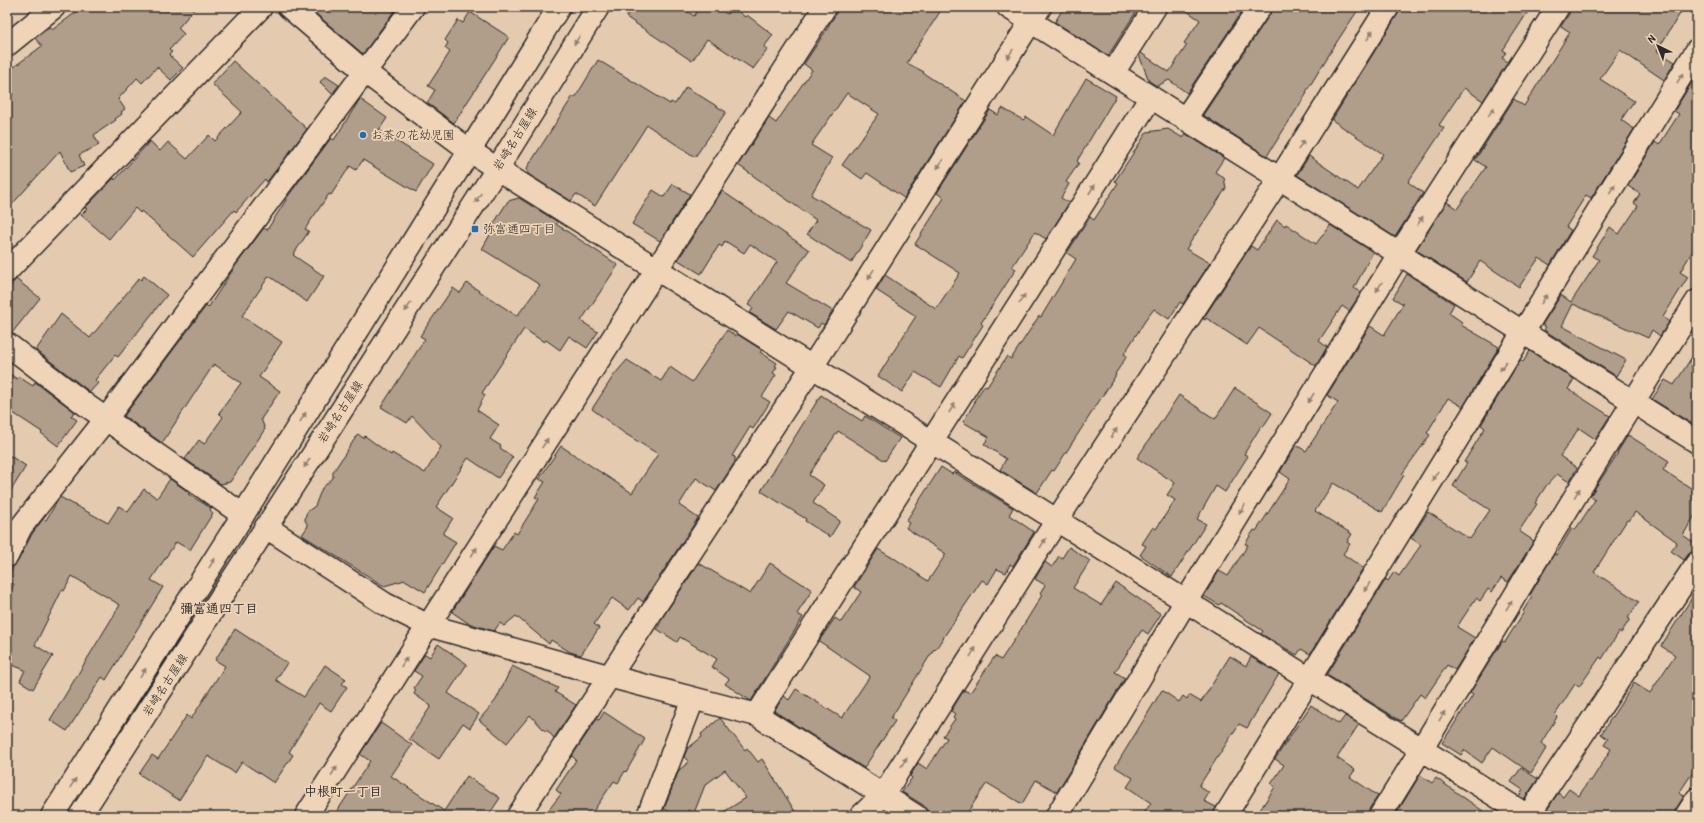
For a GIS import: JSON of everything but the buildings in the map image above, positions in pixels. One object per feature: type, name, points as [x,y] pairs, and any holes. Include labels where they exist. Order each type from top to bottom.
[{"type":"street","points":[[7,45],[54,7]]},
{"type":"street","points":[[7,271],[260,7]]},
{"type":"street","points":[[290,7],[365,72],[469,150],[497,169],[1528,816],[1697,563]]},
{"type":"street","points":[[7,556],[20,527],[106,419],[413,7]]},
{"type":"street","name":"岩崎名古屋線","points":[[52,816],[243,515],[559,7]]},
{"type":"street","name":"岩崎名古屋線","points":[[80,816],[497,169],[598,7]]},
{"type":"street","points":[[306,816],[825,7]]},
{"type":"street","points":[[1008,7],[1035,14],[1113,73],[1697,442]]},
{"type":"street","points":[[1113,73],[1155,7]]},
{"type":"street","points":[[1185,119],[1260,7]]},
{"type":"street","points":[[862,816],[883,795],[1057,520],[1280,178],[1388,7]]},
{"type":"street","points":[[1057,816],[1186,601],[1399,254],[1558,7]]},
{"type":"street","points":[[518,816],[608,676],[812,366],[1035,14]]},
{"type":"street","points":[[1226,816],[1697,50]]},
{"type":"street","points":[[757,715],[1151,97]]},
{"type":"street","points":[[1380,816],[1632,401],[1697,300]]},
{"type":"street","points":[[7,344],[106,419],[243,515]]},
{"type":"street","points":[[266,528],[385,604],[427,626],[485,640],[608,676],[757,715],[916,816]]},
{"type":"street","points":[[648,816],[693,699]]},
{"type":"street","points":[[1686,816],[1697,798]]},
{"type":"place","name":"お茶の花幼児園","points":[[363,135]]},
{"type":"place","name":"弥富通四丁目","points":[[475,229]]},
{"type":"district","name":"彌富通四丁目","points":[[219,608]]},
{"type":"district","name":"中根町一丁目","points":[[343,791]]}]
